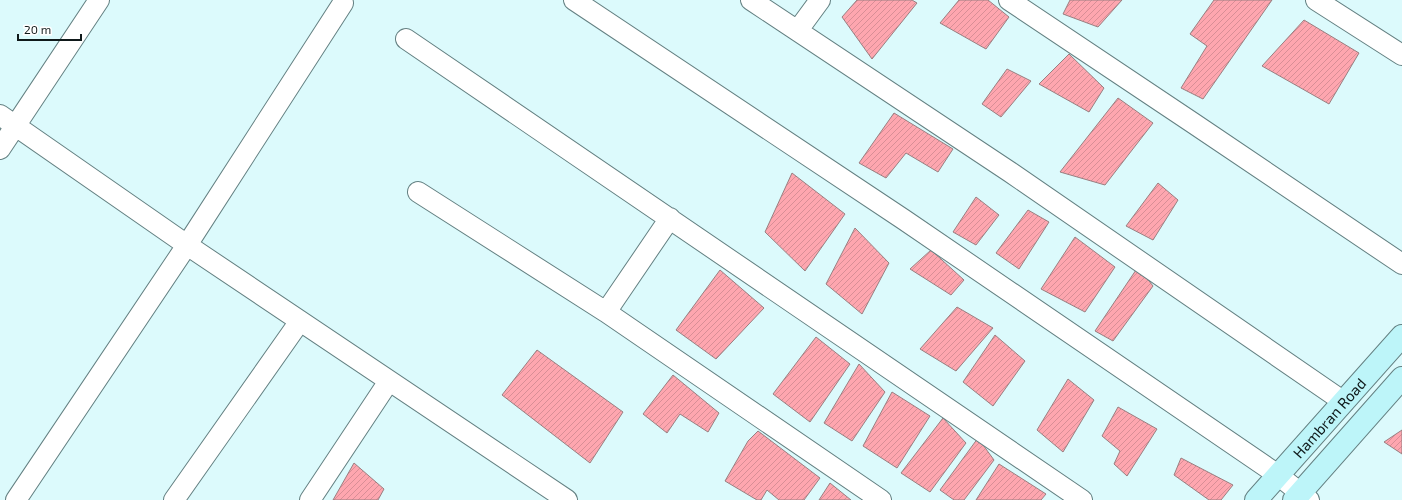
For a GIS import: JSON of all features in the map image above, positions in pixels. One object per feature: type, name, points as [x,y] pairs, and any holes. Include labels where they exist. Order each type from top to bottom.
[{"type":"main road","name":"Hambran Road","points":[[1256,500],[1402,336]]},
{"type":"main road","name":"Hambran Road","points":[[1301,498],[1402,378]]},
{"type":"street","points":[[0,149],[8,121],[99,0]]},
{"type":"street","points":[[574,0],[916,228],[1278,475],[1301,498]]},
{"type":"street","points":[[751,0],[1010,172],[1344,402]]},
{"type":"street","points":[[798,30],[820,0]]},
{"type":"street","points":[[1009,0],[1193,122],[1402,264]]},
{"type":"street","points":[[1316,0],[1402,55]]},
{"type":"street","points":[[16,500],[187,245],[343,2]]},
{"type":"street","points":[[406,39],[1082,500]]},
{"type":"street","points":[[8,121],[187,245],[567,500]]},
{"type":"street","points":[[418,192],[606,312],[881,500]]},
{"type":"street","points":[[606,312],[670,218]]},
{"type":"street","points":[[174,500],[300,321]]},
{"type":"street","points":[[310,500],[389,381]]},
{"type":"building","points":[[857,0],[912,0],[917,3],[872,59],[842,17]]},
{"type":"building","points":[[959,0],[988,0],[1009,17],[986,49],[940,23]]},
{"type":"building","points":[[1070,0],[1122,0],[1098,27],[1063,14]]},
{"type":"building","points":[[1214,0],[1272,0],[1203,99],[1181,88],[1207,46],[1190,34]]},
{"type":"building","points":[[1304,20],[1359,53],[1329,104],[1262,66]]},
{"type":"building","points":[[1069,54],[1104,88],[1089,112],[1039,84]]},
{"type":"building","points":[[1007,69],[1031,81],[1001,117],[982,104]]},
{"type":"building","points":[[1118,98],[1153,123],[1105,185],[1060,172]]},
{"type":"building","points":[[894,113],[953,149],[938,172],[906,153],[886,178],[859,163]]},
{"type":"building","points":[[792,173],[845,214],[805,271],[765,232]]},
{"type":"building","points":[[1158,183],[1178,200],[1153,240],[1126,226]]},
{"type":"building","points":[[976,197],[999,215],[976,245],[953,232]]},
{"type":"building","points":[[1028,210],[1049,222],[1019,269],[996,253]]},
{"type":"building","points":[[855,228],[889,263],[862,314],[826,284]]},
{"type":"building","points":[[1075,237],[1115,267],[1085,312],[1041,289]]},
{"type":"building","points":[[931,250],[964,280],[951,295],[910,269]]},
{"type":"building","points":[[1138,267],[1153,286],[1113,341],[1095,331]]},
{"type":"building","points":[[720,270],[764,308],[716,359],[676,330]]},
{"type":"building","points":[[957,307],[993,328],[956,371],[920,349]]},
{"type":"building","points":[[995,335],[1025,361],[993,406],[963,382]]},
{"type":"building","points":[[816,337],[850,364],[810,422],[773,394]]},
{"type":"building","points":[[537,350],[623,412],[590,463],[502,395]]},
{"type":"building","points":[[859,364],[885,392],[852,441],[824,423]]},
{"type":"building","points":[[673,375],[719,413],[708,432],[680,414],[667,433],[643,414]]},
{"type":"building","points":[[1068,379],[1094,400],[1063,452],[1037,430]]},
{"type":"building","points":[[892,392],[930,416],[897,468],[863,446]]},
{"type":"building","points":[[1118,407],[1157,429],[1127,476],[1114,464],[1120,451],[1102,436]]},
{"type":"building","points":[[943,418],[966,443],[930,492],[901,473]]},
{"type":"building","points":[[1402,430],[1402,454],[1384,442]]},
{"type":"building","points":[[758,431],[820,478],[804,500],[779,500],[767,490],[761,500],[757,500],[725,481],[748,441]]},
{"type":"building","points":[[978,438],[994,460],[964,500],[954,500],[940,490]]},
{"type":"building","points":[[1181,458],[1233,485],[1221,500],[1209,500],[1174,475]]},
{"type":"building","points":[[354,463],[384,489],[378,500],[333,500]]},
{"type":"building","points":[[999,464],[1046,494],[1041,500],[976,500]]},
{"type":"building","points":[[830,483],[851,500],[819,500]]}]
